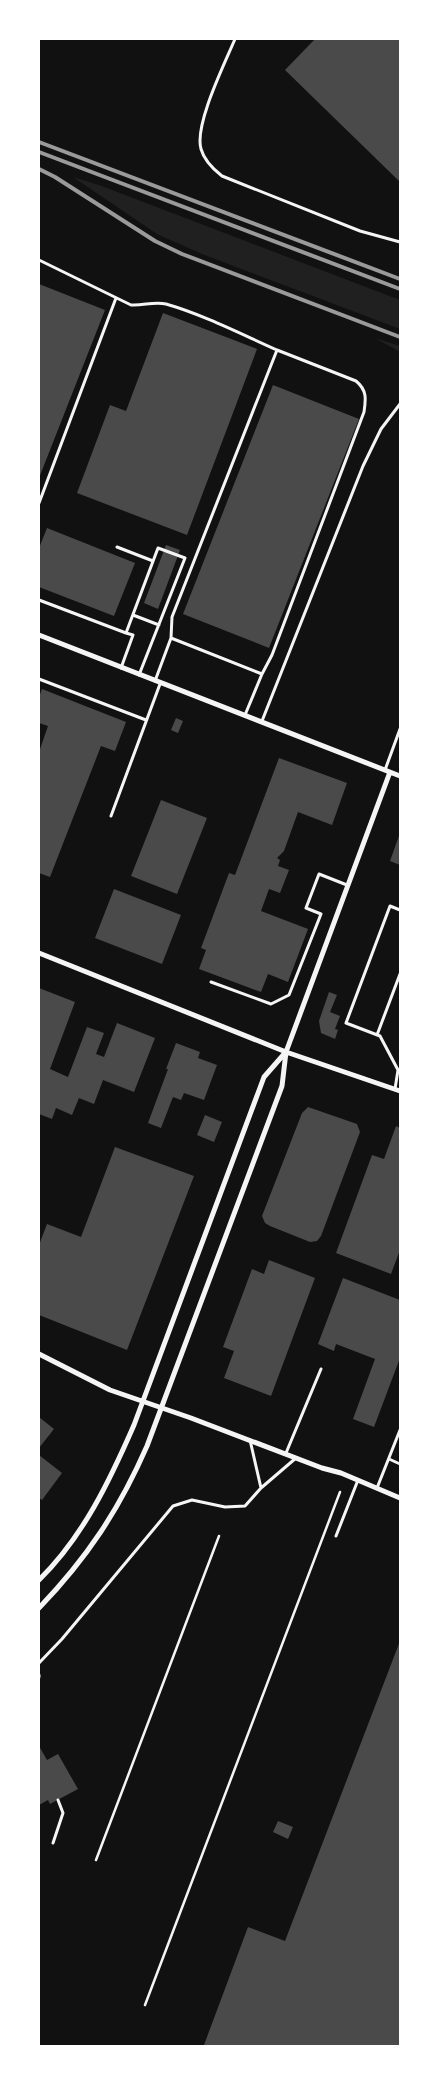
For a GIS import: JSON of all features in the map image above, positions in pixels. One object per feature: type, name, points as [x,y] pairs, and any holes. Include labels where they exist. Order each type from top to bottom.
[{"type":"street","points":[[39,635],[157,683],[400,776]]},
{"type":"street","points":[[39,1608],[82,1560],[106,1526],[132,1480],[163,1407],[282,1086],[286,1052],[388,771]]},
{"type":"street","points":[[39,954],[286,1052],[398,1090]]},
{"type":"street","points":[[39,1580],[90,1516],[114,1471],[143,1400],[264,1077],[286,1052]]},
{"type":"street","points":[[39,1354],[110,1390],[163,1407],[358,1480],[400,1498]]},
{"type":"lane","points":[[235,39],[201,124],[199,136],[201,149],[213,169],[222,176],[360,230],[400,242]]},
{"type":"lane","points":[[39,260],[131,304],[142,306],[150,303],[164,304],[221,325],[277,350],[356,381],[365,391],[364,412],[272,655],[245,716]]},
{"type":"lane","points":[[39,503],[116,298]]},
{"type":"lane","points":[[111,816],[146,720],[171,638],[172,617],[277,350]]},
{"type":"lane","points":[[262,722],[350,500],[381,429],[400,404]]},
{"type":"lane","points":[[117,547],[153,561]]},
{"type":"lane","points":[[126,633],[158,548],[185,558],[139,675]]},
{"type":"lane","points":[[39,600],[133,635],[121,668]]},
{"type":"lane","points":[[133,615],[159,625]]},
{"type":"lane","points":[[171,638],[262,674]]},
{"type":"lane","points":[[39,679],[146,720]]},
{"type":"lane","points":[[388,771],[400,728]]},
{"type":"lane","points":[[210,982],[271,1004],[289,994],[321,914],[306,908],[319,874],[348,885]]},
{"type":"lane","points":[[398,1090],[398,1070],[380,1036],[346,1022],[390,906],[400,910]]},
{"type":"lane","points":[[377,1035],[400,974]]},
{"type":"lane","points":[[286,1453],[321,1368]]},
{"type":"lane","points":[[378,1488],[400,1430]]},
{"type":"lane","points":[[250,1440],[261,1488]]},
{"type":"lane","points":[[39,1663],[88,1609],[173,1506],[192,1500],[225,1507],[245,1506],[261,1488],[297,1458]]},
{"type":"lane","points":[[389,1459],[400,1464]]},
{"type":"lane","points":[[336,1536],[358,1480]]},
{"type":"lane","points":[[53,1843],[63,1813],[58,1800]]},
{"type":"path","points":[[145,2005],[340,1492]]},
{"type":"path","points":[[96,1860],[220,1536]]},
{"type":"shaded area","points":[[73,177],[99,185],[400,300],[400,329],[202,254],[157,234]]},
{"type":"shaded area","points":[[375,338],[400,346],[400,352]]},
{"type":"building","points":[[315,39],[400,39],[400,182],[285,70]]},
{"type":"building","points":[[39,284],[105,310],[39,478]]},
{"type":"building","points":[[163,313],[257,349],[187,535],[77,493],[110,405],[126,411]]},
{"type":"building","points":[[273,385],[359,419],[269,648],[183,614]]},
{"type":"building","points":[[47,528],[135,563],[114,616],[39,587],[39,548]]},
{"type":"building","points":[[166,545],[180,550],[158,609],[144,603]]},
{"type":"building","points":[[42,689],[126,722],[115,751],[101,746],[50,877],[39,873],[39,752],[48,726],[39,723],[39,697]]},
{"type":"building","points":[[176,718],[183,721],[178,733],[171,730]]},
{"type":"building","points":[[279,758],[347,783],[332,825],[298,812],[284,851],[277,858],[280,860],[278,866],[289,870],[280,893],[269,889],[261,911],[308,929],[288,982],[268,974],[261,992],[199,969],[206,950],[201,948],[229,873],[235,875]]},
{"type":"building","points":[[161,800],[207,818],[177,894],[131,876]]},
{"type":"building","points":[[400,833],[400,865],[390,861]]},
{"type":"building","points":[[114,889],[181,915],[162,964],[95,938]]},
{"type":"building","points":[[39,988],[75,1002],[50,1069],[68,1077],[87,1027],[104,1033],[96,1054],[104,1057],[117,1023],[155,1038],[134,1092],[103,1080],[94,1104],[79,1098],[72,1115],[56,1108],[52,1119],[39,1114]]},
{"type":"building","points":[[329,992],[337,995],[330,1012],[340,1016],[335,1029],[338,1030],[335,1039],[321,1033],[319,1021]]},
{"type":"building","points":[[176,1043],[200,1052],[198,1058],[217,1065],[204,1100],[184,1093],[181,1100],[173,1097],[161,1128],[148,1123]]},
{"type":"building","points":[[308,1107],[357,1124],[360,1132],[321,1236],[317,1241],[310,1242],[270,1226],[265,1223],[262,1216],[302,1113]]},
{"type":"building","points":[[205,1115],[222,1122],[214,1142],[197,1135]]},
{"type":"building","points":[[396,1126],[400,1128],[400,1250],[391,1274],[336,1253],[372,1155],[384,1159]]},
{"type":"building","points":[[115,1147],[194,1176],[127,1350],[39,1315],[39,1245],[47,1224],[81,1237]]},
{"type":"building","points":[[269,1260],[315,1278],[271,1396],[224,1378],[234,1351],[223,1347],[252,1269],[264,1274]]},
{"type":"building","points":[[343,1278],[400,1300],[400,1358],[374,1427],[353,1419],[375,1359],[336,1344],[334,1351],[318,1344]]},
{"type":"building","points":[[39,1417],[54,1429],[39,1448]]},
{"type":"building","points":[[39,1455],[62,1473],[42,1500],[39,1498]]},
{"type":"building","points":[[400,1641],[400,2046],[204,2045],[248,1927],[285,1941]]},
{"type":"building","points":[[39,1746],[47,1760],[58,1754],[78,1789],[50,1804],[48,1800],[39,1805]]},
{"type":"building","points":[[278,1821],[293,1827],[288,1839],[273,1832]]},
{"type":"railway","points":[[39,142],[400,279]]},
{"type":"railway","points":[[39,152],[400,289]]},
{"type":"railway","points":[[39,169],[55,177],[155,241],[182,254],[400,337]]}]
